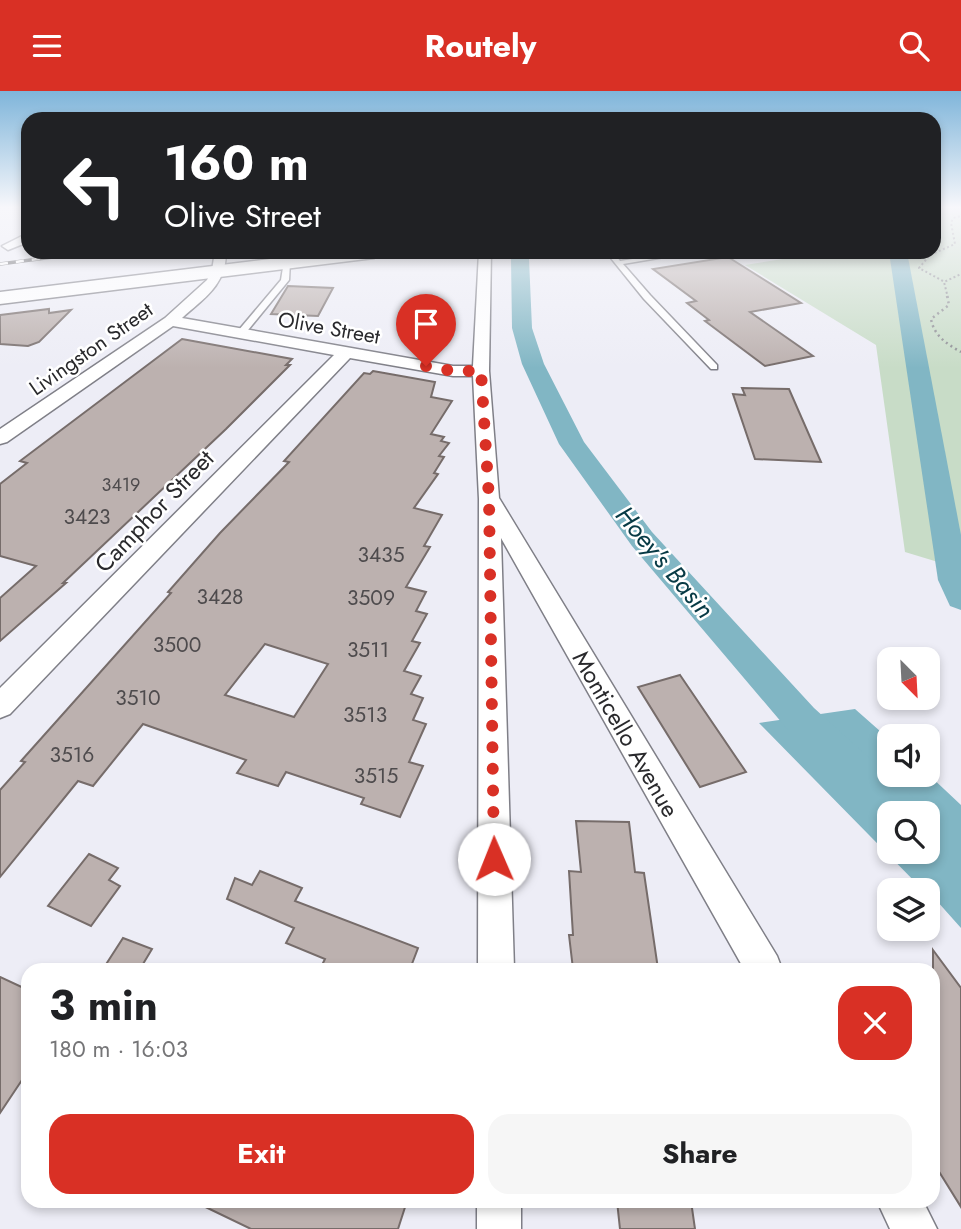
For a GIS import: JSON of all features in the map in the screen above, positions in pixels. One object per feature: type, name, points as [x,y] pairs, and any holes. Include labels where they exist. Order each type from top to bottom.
[{"type":"highway","points":[[0,281],[220,262],[294,261]]},
{"type":"highway","points":[[0,298],[220,262]]},
{"type":"street","points":[[485,261],[481,371],[489,499],[496,963]]},
{"type":"street","name":"Livingston Street","points":[[0,438],[170,321],[209,287],[220,262]]},
{"type":"street","name":"Olive Street","points":[[170,321],[453,371],[481,371]]},
{"type":"street","name":"Camphor Street","points":[[0,706],[346,352]]},
{"type":"street","name":"Monticello Avenue","points":[[489,499],[760,963]]},
{"type":"street","points":[[499,1208],[499,1229]]},
{"type":"street","points":[[903,1208],[915,1229]]},
{"type":"lane","points":[[618,263],[631,261]]},
{"type":"lane","points":[[241,333],[285,280],[286,262]]},
{"type":"lane","points":[[618,263],[714,367]]},
{"type":"path","points":[[924,261],[919,268],[944,282],[949,305],[931,319],[931,327],[939,337],[961,352]]},
{"type":"path","points":[[944,282],[961,274]]},
{"type":"green space","points":[[770,261],[961,261],[961,569],[905,552],[876,345],[745,265]]},
{"type":"water","points":[[855,709],[877,728],[877,787],[940,785],[961,805],[961,928],[940,904],[940,878],[911,878],[897,864],[940,864],[940,801],[877,801],[877,843],[759,723]]},
{"type":"building","points":[[702,261],[735,261],[801,303],[750,312],[813,356],[765,366],[705,321],[709,320],[687,303],[696,301],[653,269]]},
{"type":"building","points":[[288,286],[333,288],[318,316],[271,314]]},
{"type":"building","points":[[49,309],[49,313],[71,310],[39,342],[28,346],[0,344],[0,315]]},
{"type":"building","points":[[182,339],[292,359],[286,365],[290,365],[226,429],[63,583],[66,583],[0,641],[0,598],[36,566],[0,556],[0,484],[27,463],[20,461]]},
{"type":"building","points":[[373,371],[435,382],[431,397],[452,401],[431,434],[444,437],[441,441],[449,443],[439,456],[444,457],[434,473],[438,474],[414,508],[442,515],[424,546],[430,547],[406,587],[426,592],[416,611],[427,614],[412,641],[420,643],[404,671],[421,676],[411,694],[423,698],[413,720],[426,724],[409,762],[423,766],[400,817],[361,804],[364,798],[286,772],[278,786],[237,773],[246,760],[143,724],[93,786],[78,781],[0,877],[0,790],[25,762],[21,761],[171,593],[168,592],[220,533],[289,462],[284,461],[364,373],[370,374]],"holes":[[[265,644],[328,664],[294,717],[225,695]]]},
{"type":"building","points":[[742,388],[789,389],[821,462],[755,459],[733,394],[745,395]]},
{"type":"building","points":[[680,675],[746,772],[700,787],[638,687]]},
{"type":"building","points":[[576,821],[629,822],[635,872],[644,873],[657,963],[572,963],[569,935],[573,935],[569,871],[581,872]]},
{"type":"building","points":[[89,854],[118,868],[109,880],[120,886],[91,926],[48,906]]},
{"type":"building","points":[[260,871],[302,888],[295,901],[418,948],[412,963],[323,963],[325,959],[286,943],[294,928],[227,899],[235,878],[252,885]]},
{"type":"building","points":[[123,938],[152,949],[144,963],[107,963]]},
{"type":"building","points":[[933,950],[961,988],[961,1207],[940,1173],[940,963],[933,963]]},
{"type":"building","points":[[0,977],[21,987],[21,1082],[0,1113]]},
{"type":"building","points":[[208,1208],[405,1208],[398,1229],[251,1229]]},
{"type":"building","points":[[618,1208],[692,1208],[695,1229],[620,1229]]},
{"type":"waterway","name":"Hoey's Basin","points":[[520,261],[522,328],[533,364],[572,444],[642,539],[801,719],[887,801]]},
{"type":"waterway","points":[[900,261],[954,580],[961,598]]},
{"type":"railway","points":[[0,264],[22,261]]},
{"type":"route","points":[[426,366],[453,371],[481,371],[489,499],[494,859]]}]
